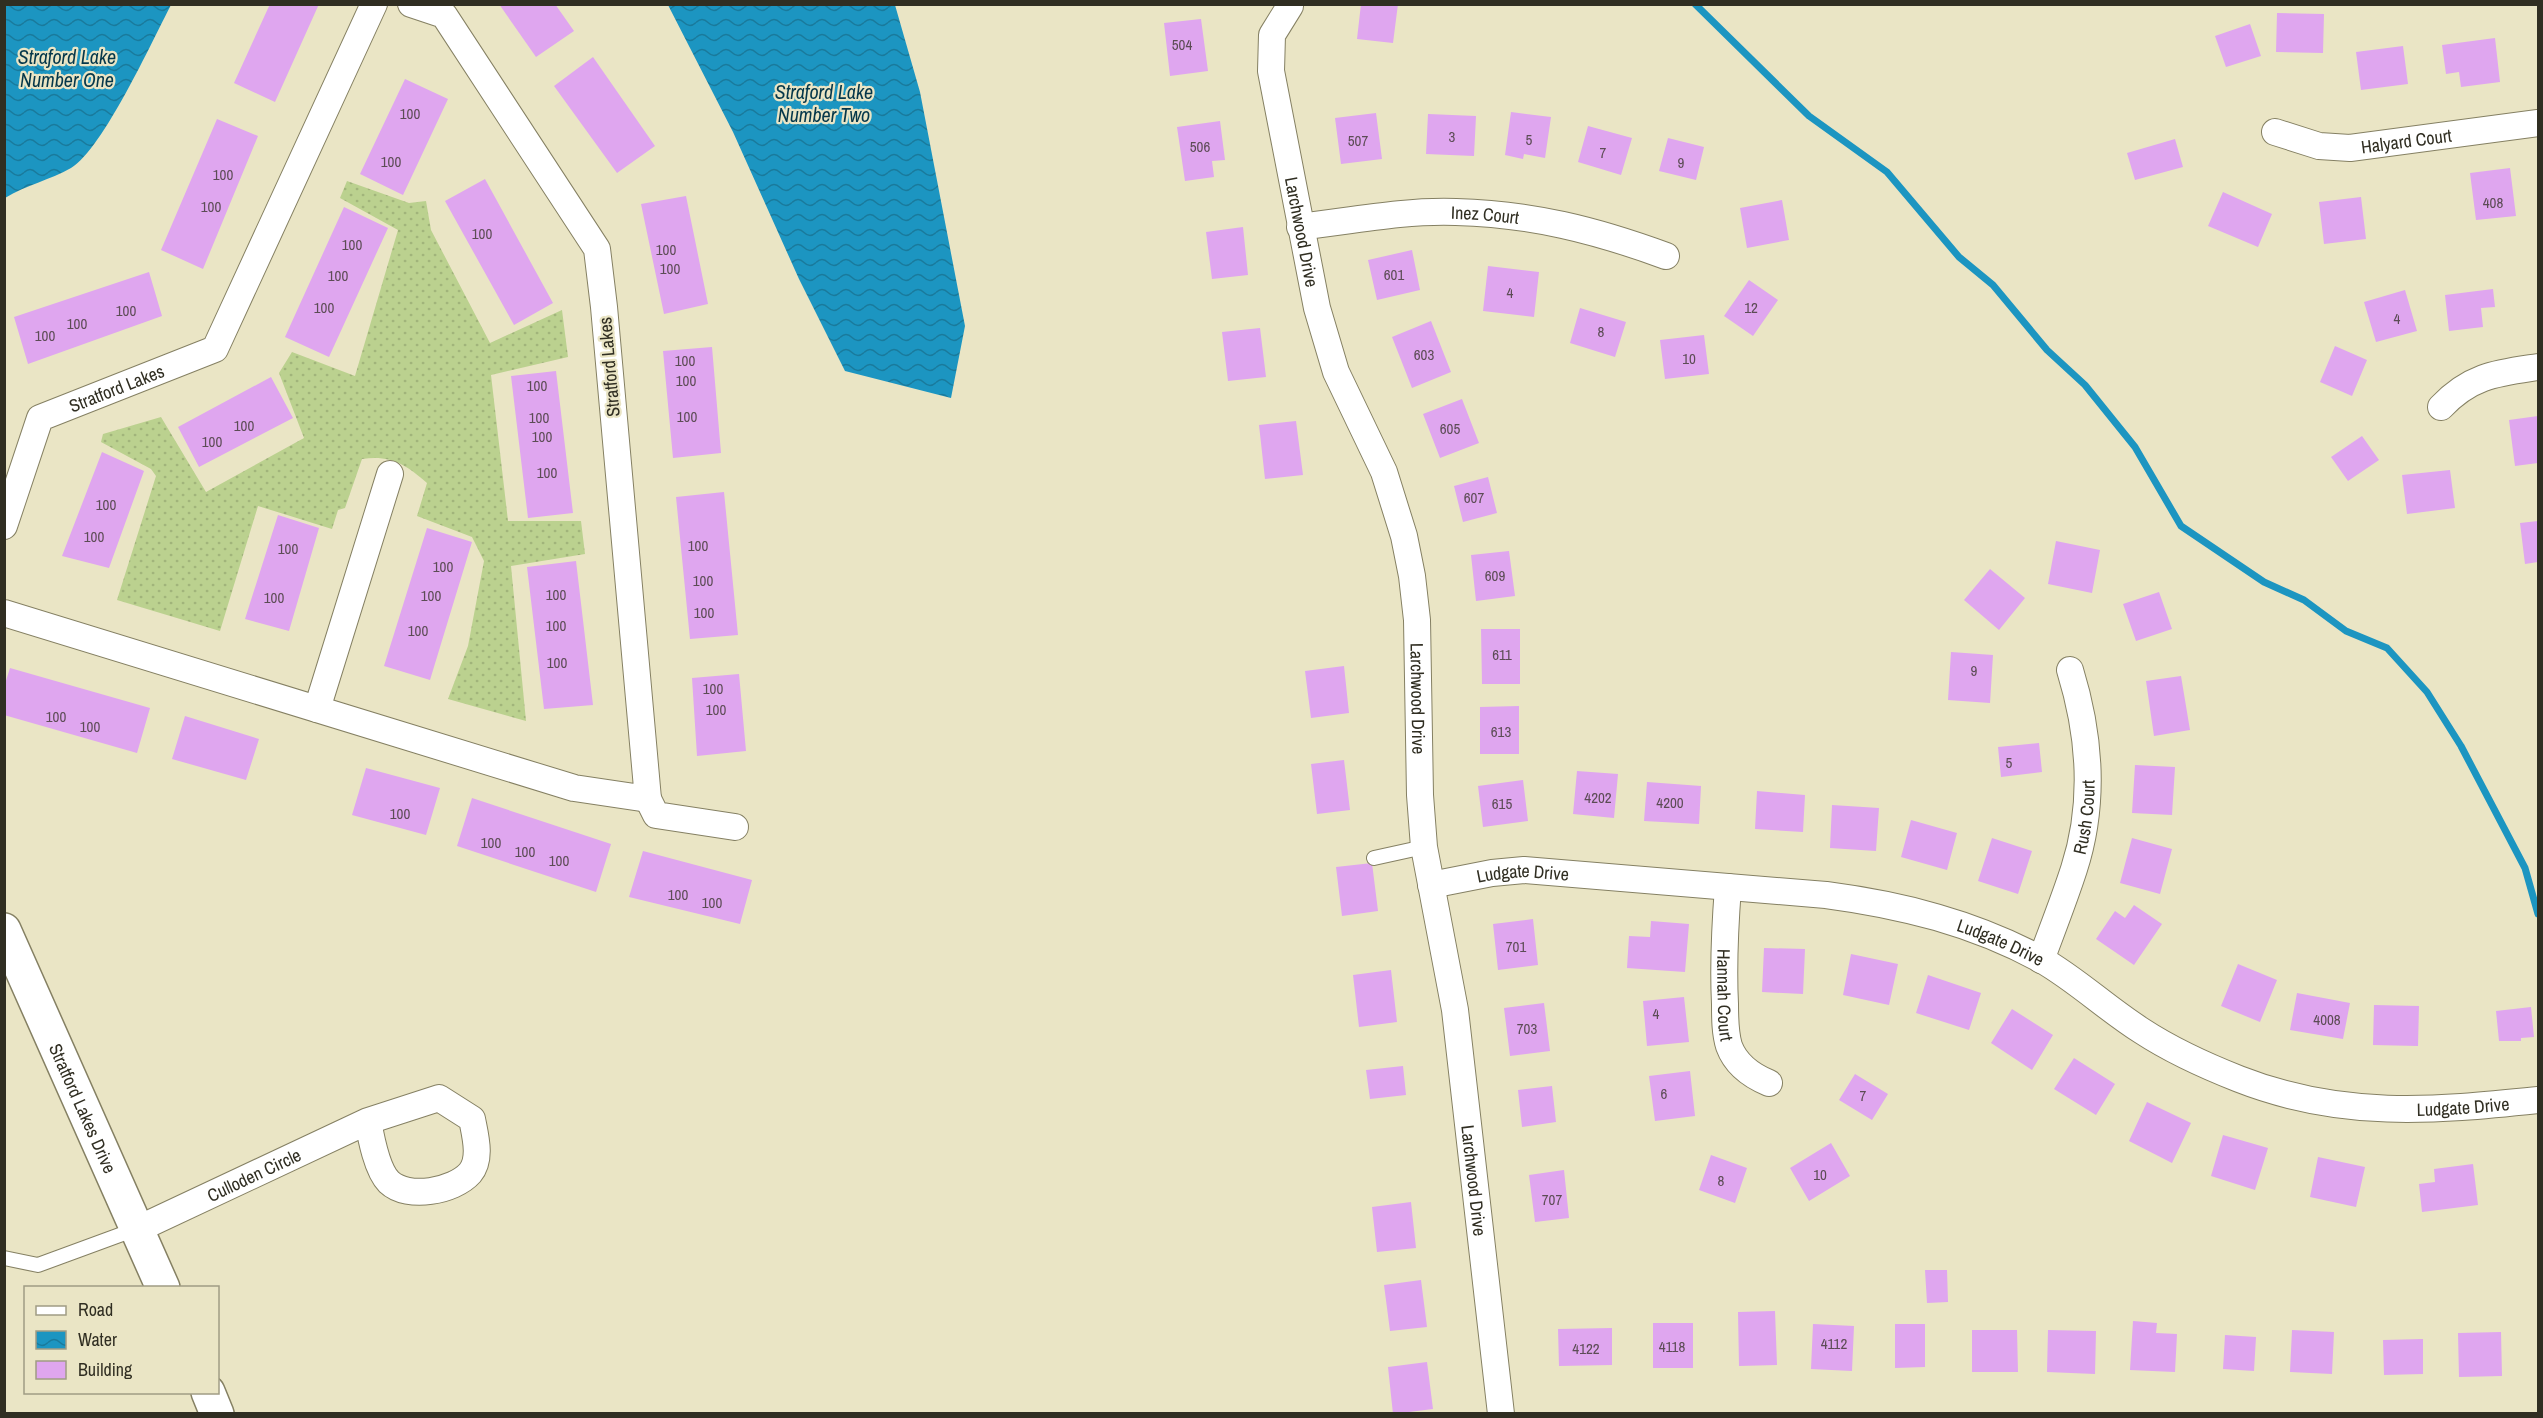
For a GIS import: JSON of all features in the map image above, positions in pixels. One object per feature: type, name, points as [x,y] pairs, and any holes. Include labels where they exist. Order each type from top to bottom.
[{"type":"street","name":"Stratford Lakes","points":[[4,526],[40,418],[215,349],[374,4]]},
{"type":"street","name":"Stratford Lakes","points":[[411,4],[444,15],[597,249],[648,799]]},
{"type":"street","name":"Larchwood Drive","points":[[1290,6],[1272,35],[1271,71],[1300,227],[1317,308],[1336,372],[1384,472],[1404,536],[1417,620],[1419,795],[1424,847],[1455,1010],[1501,1413]]},
{"type":"street","name":"Halyard Court","points":[[2276,132],[2319,146],[2350,148],[2538,123]]},
{"type":"street","name":"Inez Court","points":[[1300,227],[1387,216],[1454,211],[1516,216],[1570,225],[1666,256]]},
{"type":"street","points":[[2441,407],[2466,384],[2490,374],[2538,368]]},
{"type":"street","points":[[317,709],[390,474]]},
{"type":"street","points":[[4,613],[574,788],[648,799],[656,815],[735,827]]},
{"type":"street","name":"Rush Court","points":[[2041,960],[2075,868],[2084,828],[2088,787],[2086,742],[2070,670]]},
{"type":"street","name":"Ludgate Drive","points":[[1431,885],[1492,873],[1524,870],[1876,901],[1932,915],[1986,933],[2041,960],[2143,1032],[2240,1079],[2287,1094],[2336,1105],[2393,1111],[2453,1109],[2538,1100]]},
{"type":"street","name":"Hannah Court","points":[[1728,887],[1723,975],[1725,1024],[1729,1047],[1740,1065],[1756,1078],[1769,1083]]},
{"type":"street","name":"Stratford Lakes Drive","points":[[4,930],[163,1286]]},
{"type":"street","name":"Culloden Circle","points":[[138,1228],[368,1121],[438,1098],[472,1119],[477,1150],[470,1172],[446,1188],[414,1193],[389,1182],[375,1154],[368,1121]]},
{"type":"street","points":[[209,1394],[217,1413]]},
{"type":"lane","points":[[1374,858],[1424,847]]},
{"type":"lane","points":[[4,1258],[38,1265],[138,1228]]},
{"type":"green space","points":[[347,181],[409,203],[426,201],[431,230],[490,343],[562,310],[568,357],[491,375],[508,521],[581,521],[585,554],[511,566],[526,721],[448,699],[468,646],[484,561],[472,537],[417,516],[427,483],[397,462],[381,458],[362,459],[345,508],[338,510],[332,529],[258,506],[220,631],[117,600],[156,476],[151,469],[101,442],[103,434],[161,417],[206,492],[304,438],[279,373],[292,352],[355,376],[398,230],[340,198]]},
{"type":"water","name":"Straford Lake Number One","points":[[5,4],[171,5],[112,118],[84,157],[71,168],[5,198]]},
{"type":"water","name":"Straford Lake Number Two","points":[[668,5],[895,5],[920,92],[965,326],[951,398],[845,371],[799,279],[733,132]]},
{"type":"building","points":[[270,4],[319,4],[275,102],[234,83]]},
{"type":"building","points":[[499,4],[555,4],[574,31],[536,57]]},
{"type":"building","points":[[1361,4],[1398,4],[1393,43],[1357,39]]},
{"type":"building","points":[[2277,13],[2324,14],[2323,53],[2276,52]]},
{"type":"building","points":[[1201,19],[1208,71],[1170,76],[1164,23]]},
{"type":"building","points":[[2250,24],[2261,56],[2226,67],[2215,36]]},
{"type":"building","points":[[2495,38],[2500,82],[2461,87],[2459,72],[2446,74],[2442,45]]},
{"type":"building","points":[[2403,46],[2408,84],[2361,90],[2356,52]]},
{"type":"building","points":[[593,57],[655,146],[617,173],[554,86]]},
{"type":"building","points":[[405,79],[448,99],[403,195],[360,174]]},
{"type":"building","points":[[1511,112],[1551,117],[1545,158],[1524,154],[1523,159],[1505,155]]},
{"type":"building","points":[[1376,113],[1382,159],[1341,164],[1335,118]]},
{"type":"building","points":[[1428,114],[1476,116],[1474,156],[1426,154]]},
{"type":"building","points":[[217,119],[258,136],[203,269],[161,250]]},
{"type":"building","points":[[1220,121],[1225,160],[1212,161],[1214,177],[1185,181],[1177,127]]},
{"type":"building","points":[[1588,126],[1632,138],[1621,175],[1578,162]]},
{"type":"building","points":[[1668,138],[1704,147],[1696,180],[1659,171]]},
{"type":"building","points":[[2175,139],[2183,167],[2135,180],[2127,153]]},
{"type":"building","points":[[2510,168],[2516,216],[2476,220],[2470,173]]},
{"type":"building","points":[[485,179],[553,303],[514,325],[445,201]]},
{"type":"building","points":[[2223,192],[2272,214],[2258,247],[2208,226]]},
{"type":"building","points":[[686,196],[708,304],[664,314],[641,204]]},
{"type":"building","points":[[2361,197],[2366,239],[2324,244],[2319,202]]},
{"type":"building","points":[[1782,200],[1789,240],[1747,248],[1740,208]]},
{"type":"building","points":[[344,207],[388,228],[329,357],[285,337]]},
{"type":"building","points":[[1243,227],[1248,275],[1212,279],[1206,232]]},
{"type":"building","points":[[1412,250],[1420,290],[1377,300],[1368,260]]},
{"type":"building","points":[[1488,266],[1539,272],[1534,317],[1483,311]]},
{"type":"building","points":[[149,272],[162,316],[28,364],[14,317]]},
{"type":"building","points":[[1749,280],[1778,300],[1753,336],[1724,316]]},
{"type":"building","points":[[2493,289],[2495,307],[2481,308],[2483,327],[2449,331],[2445,295]]},
{"type":"building","points":[[2405,290],[2417,331],[2376,342],[2364,302]]},
{"type":"building","points":[[1580,308],[1626,322],[1615,357],[1570,343]]},
{"type":"building","points":[[1431,321],[1451,372],[1412,388],[1392,337]]},
{"type":"building","points":[[1260,328],[1266,377],[1228,381],[1222,332]]},
{"type":"building","points":[[1704,335],[1709,374],[1665,379],[1660,340]]},
{"type":"building","points":[[2335,346],[2367,360],[2352,396],[2320,382]]},
{"type":"building","points":[[712,347],[721,453],[673,458],[663,351]]},
{"type":"building","points":[[556,371],[573,513],[528,518],[511,376]]},
{"type":"building","points":[[271,377],[293,418],[199,467],[178,427]]},
{"type":"building","points":[[1462,399],[1479,443],[1440,458],[1423,414]]},
{"type":"building","points":[[2538,416],[2538,463],[2515,466],[2509,420]]},
{"type":"building","points":[[1296,421],[1303,475],[1265,479],[1259,425]]},
{"type":"building","points":[[2362,436],[2379,460],[2348,481],[2331,457]]},
{"type":"building","points":[[102,452],[144,471],[109,568],[62,556]]},
{"type":"building","points":[[2450,470],[2455,508],[2407,514],[2402,475]]},
{"type":"building","points":[[1488,477],[1497,513],[1463,522],[1454,486]]},
{"type":"building","points":[[724,492],[738,635],[690,639],[676,497]]},
{"type":"building","points":[[278,515],[319,528],[289,631],[245,619]]},
{"type":"building","points":[[2538,521],[2538,562],[2525,564],[2520,523]]},
{"type":"building","points":[[427,528],[472,542],[430,680],[384,666]]},
{"type":"building","points":[[2056,541],[2100,550],[2092,593],[2048,584]]},
{"type":"building","points":[[1509,551],[1515,596],[1476,601],[1471,555]]},
{"type":"building","points":[[576,561],[593,705],[544,709],[527,567]]},
{"type":"building","points":[[1990,569],[2025,598],[1999,630],[1964,600]]},
{"type":"building","points":[[2159,592],[2172,629],[2136,641],[2123,604]]},
{"type":"building","points":[[1481,629],[1520,629],[1520,684],[1482,684]]},
{"type":"building","points":[[1951,652],[1993,655],[1990,703],[1948,700]]},
{"type":"building","points":[[1344,666],[1349,713],[1311,718],[1305,671]]},
{"type":"building","points":[[10,668],[150,708],[137,753],[4,715],[4,687]]},
{"type":"building","points":[[739,674],[746,751],[697,756],[692,678]]},
{"type":"building","points":[[2181,676],[2190,730],[2154,736],[2146,681]]},
{"type":"building","points":[[1519,706],[1519,754],[1480,754],[1480,707]]},
{"type":"building","points":[[185,716],[259,739],[246,780],[172,759]]},
{"type":"building","points":[[2039,743],[2042,772],[2001,777],[1998,747]]},
{"type":"building","points":[[1344,760],[1350,810],[1317,814],[1311,764]]},
{"type":"building","points":[[2135,765],[2175,767],[2172,815],[2132,813]]},
{"type":"building","points":[[366,768],[440,788],[426,835],[352,815]]},
{"type":"building","points":[[1577,771],[1618,774],[1614,818],[1573,814]]},
{"type":"building","points":[[1523,780],[1528,821],[1483,827],[1478,786]]},
{"type":"building","points":[[1647,782],[1701,786],[1699,824],[1644,821]]},
{"type":"building","points":[[1757,791],[1805,795],[1803,832],[1755,829]]},
{"type":"building","points":[[472,798],[611,844],[596,892],[457,846]]},
{"type":"building","points":[[1832,805],[1879,808],[1876,851],[1830,848]]},
{"type":"building","points":[[1911,820],[1957,833],[1947,870],[1901,857]]},
{"type":"building","points":[[1992,838],[2032,851],[2018,894],[1978,881]]},
{"type":"building","points":[[2132,838],[2172,849],[2160,894],[2120,883]]},
{"type":"building","points":[[643,851],[752,880],[740,924],[629,897]]},
{"type":"building","points":[[1372,863],[1378,911],[1342,916],[1336,867]]},
{"type":"building","points":[[2134,905],[2162,924],[2134,965],[2096,939],[2115,911],[2125,918]]},
{"type":"building","points":[[1533,919],[1538,965],[1498,970],[1493,924]]},
{"type":"building","points":[[1651,921],[1689,924],[1685,972],[1627,968],[1629,936],[1650,937]]},
{"type":"building","points":[[1764,948],[1805,949],[1803,994],[1762,992]]},
{"type":"building","points":[[1851,954],[1898,964],[1889,1005],[1843,995]]},
{"type":"building","points":[[2238,964],[2277,980],[2260,1022],[2221,1006]]},
{"type":"building","points":[[1391,970],[1397,1022],[1359,1027],[1353,975]]},
{"type":"building","points":[[1928,975],[1981,993],[1969,1030],[1916,1013]]},
{"type":"building","points":[[2297,993],[2350,1003],[2343,1039],[2290,1030]]},
{"type":"building","points":[[1684,997],[1689,1042],[1647,1046],[1643,1001]]},
{"type":"building","points":[[1544,1003],[1550,1051],[1510,1056],[1504,1008]]},
{"type":"building","points":[[2374,1005],[2419,1006],[2418,1046],[2373,1045]]},
{"type":"building","points":[[2531,1007],[2534,1037],[2521,1038],[2521,1041],[2499,1041],[2496,1011]]},
{"type":"building","points":[[2012,1009],[2053,1035],[2032,1070],[1991,1043]]},
{"type":"building","points":[[2074,1058],[2115,1084],[2096,1115],[2054,1089]]},
{"type":"building","points":[[1403,1066],[1406,1095],[1370,1099],[1366,1070]]},
{"type":"building","points":[[1690,1071],[1695,1116],[1655,1121],[1649,1076]]},
{"type":"building","points":[[1855,1074],[1888,1094],[1872,1120],[1839,1100]]},
{"type":"building","points":[[1552,1086],[1556,1122],[1522,1127],[1518,1090]]},
{"type":"building","points":[[2147,1102],[2191,1123],[2172,1163],[2129,1141]]},
{"type":"building","points":[[2223,1135],[2268,1148],[2255,1190],[2211,1176]]},
{"type":"building","points":[[1831,1143],[1850,1176],[1809,1201],[1790,1168]]},
{"type":"building","points":[[1711,1155],[1747,1168],[1735,1203],[1699,1190]]},
{"type":"building","points":[[2318,1157],[2365,1167],[2356,1207],[2310,1197]]},
{"type":"building","points":[[2473,1164],[2478,1205],[2422,1212],[2419,1184],[2435,1182],[2434,1169]]},
{"type":"building","points":[[1564,1170],[1569,1218],[1535,1222],[1529,1175]]},
{"type":"building","points":[[1411,1202],[1416,1248],[1377,1252],[1372,1207]]},
{"type":"building","points":[[1925,1270],[1947,1270],[1948,1302],[1927,1303]]},
{"type":"building","points":[[1421,1280],[1427,1327],[1390,1331],[1384,1285]]},
{"type":"building","points":[[1775,1311],[1777,1365],[1739,1366],[1738,1312]]},
{"type":"building","points":[[2133,1321],[2157,1323],[2156,1333],[2177,1334],[2175,1372],[2130,1370]]},
{"type":"building","points":[[1653,1323],[1693,1323],[1693,1368],[1653,1368]]},
{"type":"building","points":[[1813,1324],[1854,1326],[1852,1371],[1811,1369]]},
{"type":"building","points":[[1895,1324],[1925,1324],[1925,1367],[1895,1368]]},
{"type":"building","points":[[1612,1328],[1612,1365],[1559,1366],[1558,1329]]},
{"type":"building","points":[[1972,1330],[2017,1330],[2018,1372],[1972,1372]]},
{"type":"building","points":[[2048,1330],[2096,1331],[2095,1374],[2047,1372]]},
{"type":"building","points":[[2292,1330],[2334,1332],[2332,1374],[2290,1372]]},
{"type":"building","points":[[2501,1332],[2502,1376],[2459,1377],[2458,1333]]},
{"type":"building","points":[[2225,1335],[2256,1337],[2254,1371],[2223,1369]]},
{"type":"building","points":[[2423,1339],[2423,1374],[2384,1375],[2383,1340]]},
{"type":"building","points":[[1427,1362],[1433,1409],[1393,1414],[1388,1367]]},
{"type":"waterway","points":[[1695,4],[1809,116],[1887,172],[1959,257],[1993,285],[2047,350],[2085,385],[2135,447],[2181,526],[2264,582],[2304,600],[2346,631],[2387,648],[2427,692],[2461,746],[2525,868],[2538,914]]}]
